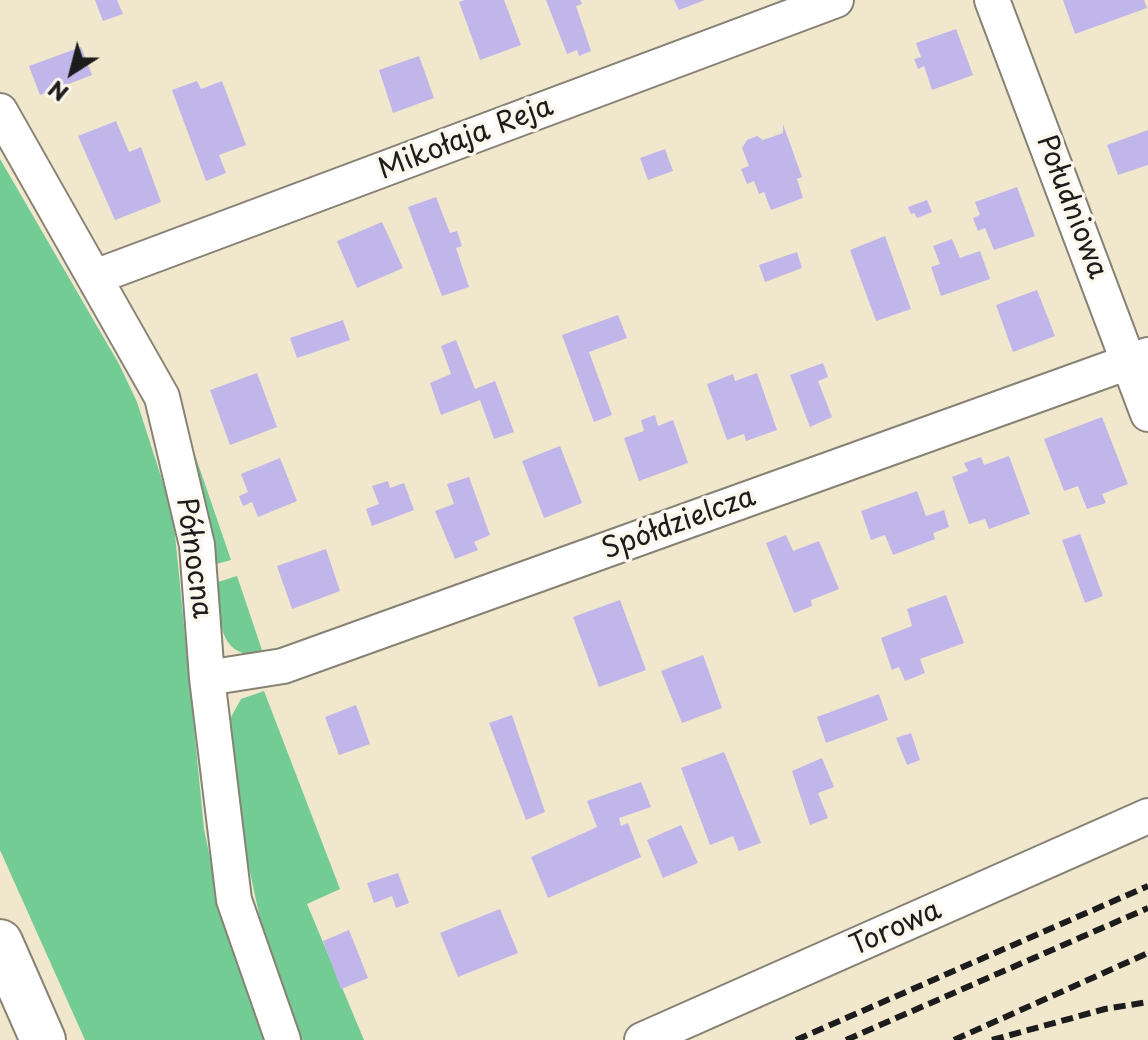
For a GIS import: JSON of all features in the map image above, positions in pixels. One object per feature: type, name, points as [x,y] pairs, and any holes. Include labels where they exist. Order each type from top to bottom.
[{"type":"main road","points":[[0,942],[43,1040]]},
{"type":"street","name":"Mikołaja Reja","points":[[95,277],[836,0]]},
{"type":"street","name":"Południowa","points":[[992,0],[1139,359],[1148,414]]},
{"type":"street","name":"Północna","points":[[0,111],[162,397],[197,545],[207,678],[234,900],[283,1040]]},
{"type":"street","name":"Spółdzielcza","points":[[207,678],[283,666],[1139,359]]},
{"type":"street","name":"Torowa","points":[[642,1040],[1148,816]]},
{"type":"green space","points":[[0,159],[119,364],[137,402],[173,514],[204,829],[215,882],[264,1040],[85,1040],[0,850]]},
{"type":"green space","points":[[195,455],[231,560],[216,564]]},
{"type":"green space","points":[[237,576],[264,656],[236,650],[224,634],[218,582]]},
{"type":"green space","points":[[264,691],[340,889],[307,904],[364,1040],[300,1040],[261,923],[248,863],[230,719],[241,699]]},
{"type":"building","points":[[95,0],[117,0],[123,14],[103,21]]},
{"type":"building","points":[[504,0],[521,45],[480,60],[459,2]]},
{"type":"building","points":[[546,0],[580,0],[582,4],[576,6],[591,51],[579,56],[577,50],[567,54]]},
{"type":"building","points":[[674,0],[705,0],[679,10]]},
{"type":"building","points":[[1063,0],[1144,0],[1147,8],[1075,34]]},
{"type":"building","points":[[956,29],[973,75],[932,90],[924,66],[918,69],[914,59],[921,57],[916,43]]},
{"type":"building","points":[[81,47],[92,75],[40,95],[29,66]]},
{"type":"building","points":[[419,56],[434,98],[393,113],[379,70]]},
{"type":"building","points":[[197,81],[201,89],[222,81],[246,145],[219,155],[226,173],[206,181],[172,90]]},
{"type":"building","points":[[116,121],[129,152],[141,147],[161,202],[115,220],[78,136]]},
{"type":"building","points":[[783,124],[802,177],[797,179],[803,198],[771,210],[764,192],[759,194],[754,181],[747,184],[741,169],[749,166],[742,148],[747,140],[757,136],[763,140],[783,133]]},
{"type":"building","points":[[1148,130],[1148,165],[1118,175],[1107,145]]},
{"type":"building","points":[[665,149],[673,171],[648,180],[640,158]]},
{"type":"building","points":[[1017,187],[1035,236],[994,250],[985,228],[978,231],[973,218],[980,215],[975,202]]},
{"type":"building","points":[[436,197],[450,233],[457,231],[462,246],[456,248],[469,287],[442,296],[408,207]]},
{"type":"building","points":[[927,200],[932,212],[917,218],[914,213],[911,214],[908,207]]},
{"type":"building","points":[[382,222],[403,268],[357,288],[337,241]]},
{"type":"building","points":[[885,236],[911,309],[876,321],[850,250]]},
{"type":"building","points":[[952,239],[960,258],[980,251],[990,279],[941,296],[931,267],[940,264],[933,246]]},
{"type":"building","points":[[797,252],[802,268],[765,282],[759,265]]},
{"type":"building","points":[[1037,290],[1055,336],[1013,352],[996,305]]},
{"type":"building","points":[[618,315],[627,338],[589,352],[612,415],[594,422],[562,335]]},
{"type":"building","points":[[343,320],[350,340],[297,358],[290,338]]},
{"type":"building","points":[[456,340],[475,389],[495,381],[514,432],[494,439],[480,400],[441,415],[430,383],[451,374],[441,346]]},
{"type":"building","points":[[823,363],[828,377],[818,381],[832,417],[810,427],[790,375]]},
{"type":"building","points":[[257,373],[277,427],[230,445],[210,390]]},
{"type":"building","points":[[757,373],[777,430],[746,441],[744,434],[727,440],[707,384],[733,374],[735,381]]},
{"type":"building","points":[[655,415],[658,426],[673,420],[688,463],[639,481],[624,438],[644,431],[641,420]]},
{"type":"building","points":[[1102,417],[1128,484],[1102,494],[1106,503],[1087,509],[1078,486],[1064,491],[1044,439]]},
{"type":"building","points":[[560,446],[582,503],[544,518],[522,461]]},
{"type":"building","points":[[1009,456],[1030,514],[989,529],[985,519],[969,524],[952,477],[968,471],[964,463],[981,457],[984,465]]},
{"type":"building","points":[[280,458],[297,501],[258,517],[252,502],[243,506],[239,496],[248,492],[241,474]]},
{"type":"building","points":[[469,477],[490,535],[474,542],[478,550],[455,559],[435,511],[454,504],[447,484]]},
{"type":"building","points":[[388,481],[390,488],[404,483],[414,510],[372,526],[366,509],[379,504],[372,486]]},
{"type":"building","points":[[917,491],[926,516],[944,510],[949,527],[933,533],[935,539],[893,555],[885,535],[871,540],[861,511]]},
{"type":"building","points":[[1080,534],[1103,596],[1085,603],[1062,540]]},
{"type":"building","points":[[786,535],[793,551],[819,541],[839,589],[811,600],[812,606],[794,613],[766,543]]},
{"type":"building","points":[[326,549],[340,591],[292,609],[277,566]]},
{"type":"building","points":[[946,595],[964,643],[920,659],[925,673],[905,681],[899,667],[892,670],[881,638],[912,626],[907,609]]},
{"type":"building","points":[[620,600],[646,670],[599,687],[573,617]]},
{"type":"building","points":[[703,655],[722,708],[682,723],[661,671]]},
{"type":"building","points":[[879,694],[888,720],[826,743],[817,717]]},
{"type":"building","points":[[356,705],[370,744],[339,755],[325,717]]},
{"type":"building","points":[[512,715],[545,812],[526,820],[489,723]]},
{"type":"building","points":[[911,733],[920,760],[907,765],[896,738]]},
{"type":"building","points":[[724,752],[761,843],[739,851],[733,836],[710,845],[681,768]]},
{"type":"building","points":[[822,758],[834,787],[818,793],[828,818],[810,825],[792,771]]},
{"type":"building","points":[[641,782],[651,807],[619,818],[621,826],[628,823],[641,857],[548,898],[531,857],[597,827],[587,801]]},
{"type":"building","points":[[681,825],[698,863],[663,878],[647,840]]},
{"type":"building","points":[[398,873],[409,903],[396,908],[392,896],[374,903],[367,883]]},
{"type":"building","points":[[500,909],[518,953],[458,977],[440,933]]},
{"type":"building","points":[[349,930],[368,978],[341,989],[323,941]]},
{"type":"railway","points":[[796,1040],[1148,886]]},
{"type":"railway","points":[[846,1040],[1148,908]]},
{"type":"railway","points":[[954,1040],[1148,953]]},
{"type":"railway","points":[[992,1040],[1105,1009],[1148,1002]]}]
